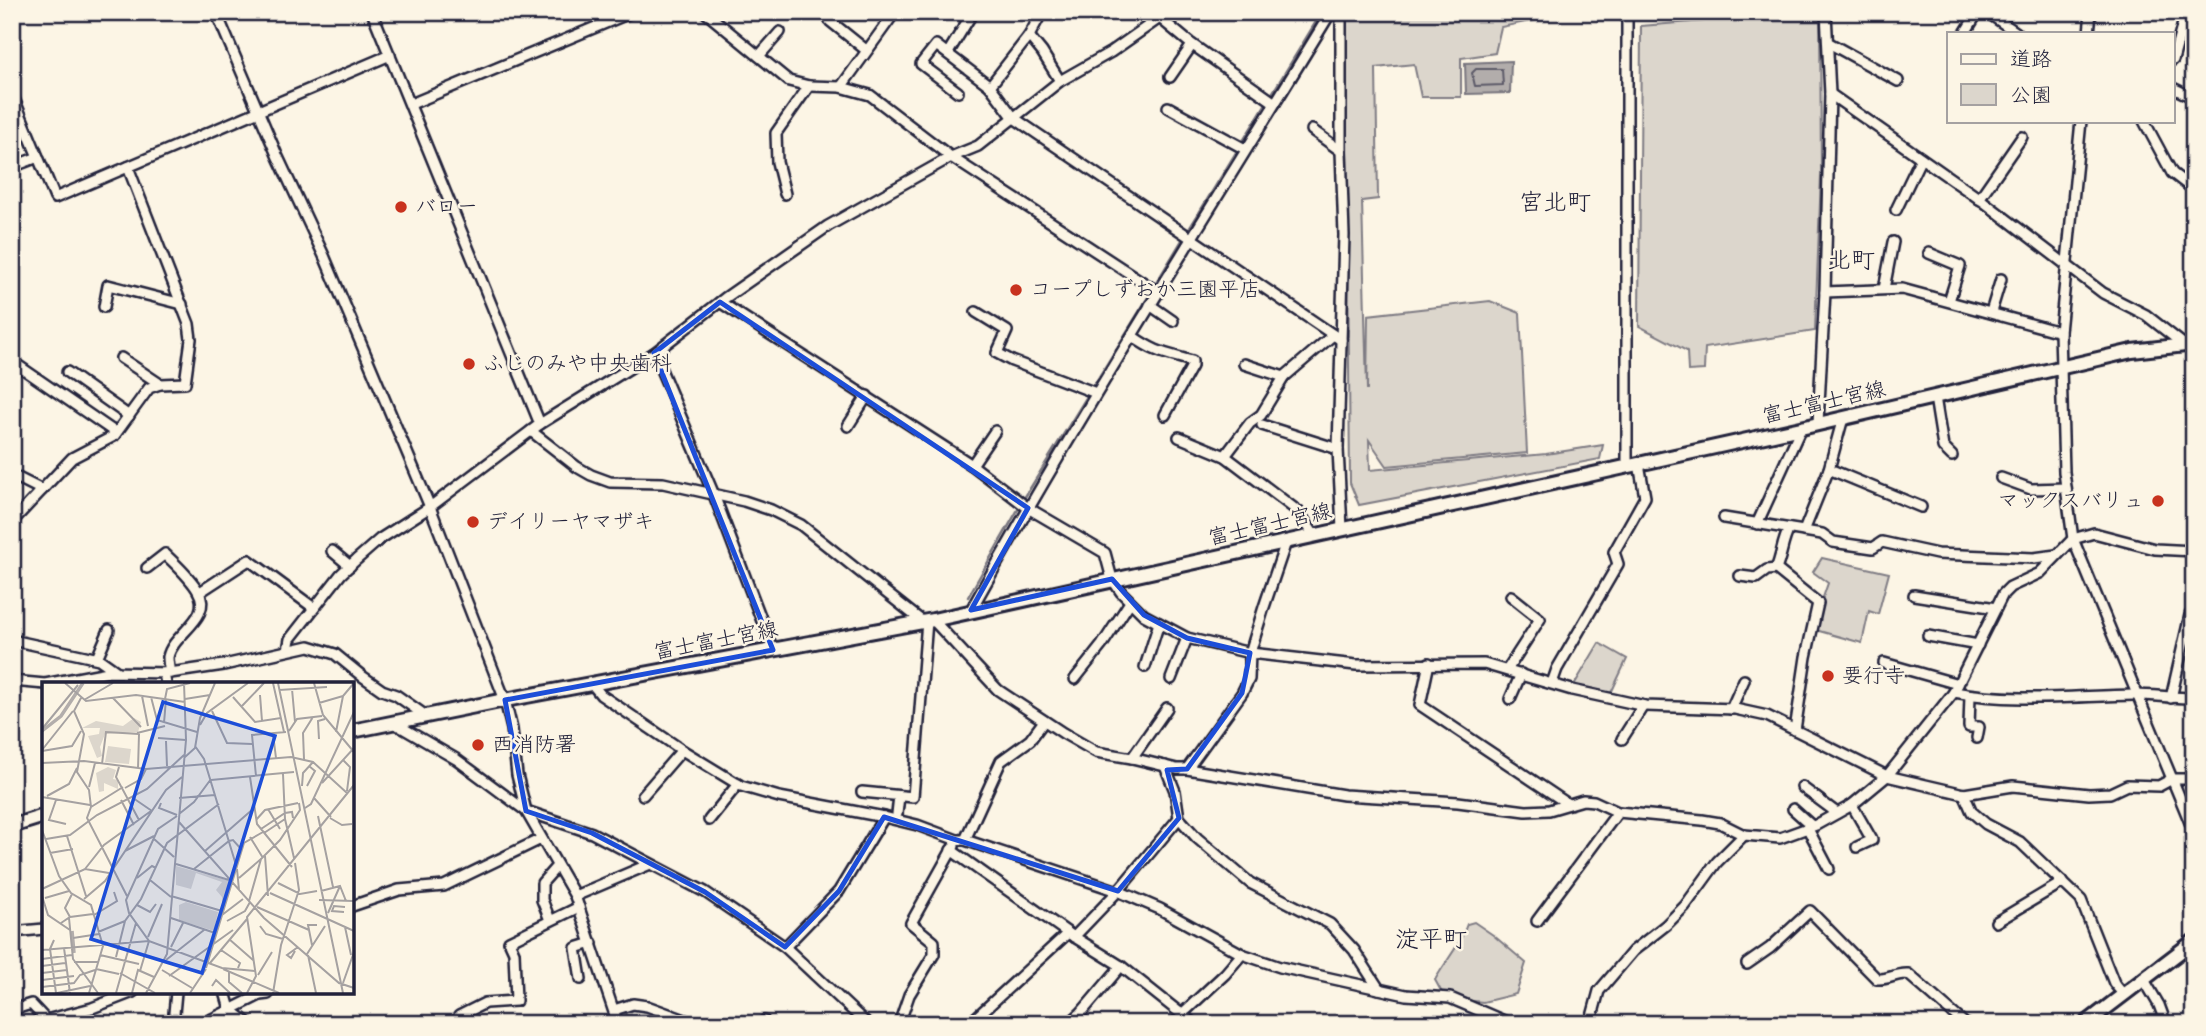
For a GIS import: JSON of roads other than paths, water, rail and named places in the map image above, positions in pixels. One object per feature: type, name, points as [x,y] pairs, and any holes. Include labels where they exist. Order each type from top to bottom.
[{"type":"main road","name":"富士富士宮線","points":[[354,731],[928,621],[1801,428],[2132,351],[2188,344]]},
{"type":"main road","points":[[12,826],[42,817]]},
{"type":"main road","points":[[2085,1024],[2194,941]]},
{"type":"street","points":[[216,12],[325,258],[430,507],[505,700],[512,729],[517,775],[526,811],[575,896],[618,1024]]},
{"type":"street","points":[[372,12],[540,424]]},
{"type":"street","points":[[411,104],[632,12]]},
{"type":"street","points":[[705,12],[789,81],[809,86],[841,87],[870,95],[951,157],[1155,290]]},
{"type":"street","points":[[841,87],[895,12]]},
{"type":"street","points":[[948,52],[973,12]]},
{"type":"street","points":[[990,86],[1028,36],[1042,12]]},
{"type":"street","points":[[971,610],[1023,505],[1092,391],[1132,336],[1150,305],[1155,290],[1242,147],[1331,12]]},
{"type":"street","points":[[1341,12],[1344,235],[1337,337],[1342,529]]},
{"type":"street","points":[[1552,683],[1557,669],[1618,565],[1614,552],[1645,497],[1633,465],[1627,12]]},
{"type":"street","points":[[1818,423],[1825,292],[1830,94],[1826,12]]},
{"type":"street","points":[[1966,32],[1978,12]]},
{"type":"street","points":[[1987,12],[2016,32]]},
{"type":"street","points":[[2089,32],[2091,12]]},
{"type":"street","points":[[2174,56],[2186,12]]},
{"type":"street","points":[[288,649],[290,639],[314,608],[350,566],[380,539],[430,507],[540,424],[654,352],[828,226],[951,157],[978,146],[1060,82],[1111,52],[1164,15],[1192,45],[1271,101]]},
{"type":"street","points":[[830,22],[866,50]]},
{"type":"street","points":[[759,56],[780,32]]},
{"type":"street","points":[[1028,36],[1042,52],[1060,82]]},
{"type":"street","points":[[1829,43],[1898,82]]},
{"type":"street","points":[[958,92],[921,64],[936,45],[990,86],[1014,118],[1337,337]]},
{"type":"street","points":[[1170,77],[1192,45]]},
{"type":"street","points":[[12,94],[55,198],[390,54]]},
{"type":"street","points":[[785,194],[777,162],[776,132],[809,86]]},
{"type":"street","points":[[2174,88],[2194,98]]},
{"type":"street","points":[[1830,94],[1979,199],[2103,293],[2146,315],[2188,344]]},
{"type":"street","points":[[1168,107],[1242,147]]},
{"type":"street","points":[[2081,122],[2060,332],[2064,472],[2073,539],[2194,832]]},
{"type":"street","points":[[2145,122],[2172,173],[2194,190]]},
{"type":"street","points":[[1312,130],[1341,151]]},
{"type":"street","points":[[1979,199],[2022,137]]},
{"type":"street","points":[[12,167],[38,158]]},
{"type":"street","points":[[1896,210],[1921,158]]},
{"type":"street","points":[[14,519],[72,458],[116,433],[149,388],[160,384],[185,383],[191,339],[182,304],[128,167]]},
{"type":"street","points":[[1884,289],[1893,242]]},
{"type":"street","points":[[1929,253],[1960,266],[1949,301]]},
{"type":"street","points":[[1991,312],[2001,279]]},
{"type":"street","points":[[104,307],[104,284],[182,304]]},
{"type":"street","points":[[1825,292],[1902,289],[2060,332]]},
{"type":"street","points":[[720,302],[972,465],[1023,505],[1105,554],[1112,579],[1130,602],[1144,615],[1186,638],[1250,653],[1356,665],[1485,664],[1572,690],[1643,706],[1731,709],[1767,716],[1887,776],[1964,794],[2013,786],[2089,794],[2110,793],[2127,785],[2159,786],[2172,779],[2194,779]]},
{"type":"street","points":[[1150,305],[1173,321]]},
{"type":"street","points":[[976,313],[1007,331],[997,352],[1012,361],[1092,391]]},
{"type":"street","points":[[1132,336],[1166,356],[1192,361],[1192,366],[1165,415]]},
{"type":"street","points":[[1226,456],[1250,423],[1261,415],[1284,377],[1337,337]]},
{"type":"street","points":[[654,352],[714,495],[773,650]]},
{"type":"street","points":[[121,358],[160,384]]},
{"type":"street","points":[[16,363],[116,433]]},
{"type":"street","points":[[1244,364],[1284,377]]},
{"type":"street","points":[[67,372],[129,416]]},
{"type":"street","points":[[848,426],[867,396]]},
{"type":"street","points":[[1935,397],[1943,446],[1952,456]]},
{"type":"street","points":[[1804,531],[1829,468],[1843,418]]},
{"type":"street","points":[[1262,425],[1338,449]]},
{"type":"street","points":[[1757,524],[1801,428]]},
{"type":"street","points":[[531,431],[591,475],[610,481],[663,483],[753,504],[801,525],[928,621],[998,690],[1096,752],[1165,766],[1382,799],[1458,802],[1526,811],[1549,810],[1583,800],[1594,801],[1618,812],[1720,823],[1744,835],[1780,838],[1852,805],[1887,776],[1956,688],[2003,594],[2010,587],[2040,573],[2073,539],[2094,533],[2155,549],[2194,551]]},
{"type":"street","points":[[972,465],[995,431]]},
{"type":"street","points":[[1180,438],[1226,456],[1298,512],[1314,535]]},
{"type":"street","points":[[1829,468],[1920,507]]},
{"type":"street","points":[[12,475],[42,490]]},
{"type":"street","points":[[2001,478],[2031,489],[2067,488]]},
{"type":"street","points":[[1724,518],[1822,534],[1833,542],[1874,548],[1882,542],[1937,555],[2034,558],[2056,555]]},
{"type":"street","points":[[1776,569],[1789,529]]},
{"type":"street","points":[[1187,769],[1242,693],[1249,679],[1250,653],[1286,542]]},
{"type":"street","points":[[332,551],[350,566]]},
{"type":"street","points":[[147,568],[165,554],[200,592],[200,612],[169,656],[166,682]]},
{"type":"street","points":[[200,592],[249,560],[314,608]]},
{"type":"street","points":[[1740,576],[1756,578],[1767,570],[1776,569],[1818,603],[1806,657],[1795,730]]},
{"type":"street","points":[[1914,595],[1996,608]]},
{"type":"street","points":[[1507,670],[1540,619],[1511,596]]},
{"type":"street","points":[[1075,679],[1102,645],[1130,602]]},
{"type":"street","points":[[2171,698],[2190,615],[2194,615]]},
{"type":"street","points":[[862,792],[912,797],[928,621]]},
{"type":"street","points":[[1145,667],[1159,623]]},
{"type":"street","points":[[97,658],[109,630]]},
{"type":"street","points":[[1928,636],[1978,645]]},
{"type":"street","points":[[1171,679],[1186,638]]},
{"type":"street","points":[[12,640],[97,658],[116,671]]},
{"type":"street","points":[[56,682],[116,671],[167,673],[224,665],[309,646],[335,654],[382,690],[396,695],[426,716]]},
{"type":"street","points":[[1429,663],[1420,705],[1568,804]]},
{"type":"street","points":[[1884,663],[1970,695],[2067,699],[2136,695],[2194,698]]},
{"type":"street","points":[[1510,699],[1521,674]]},
{"type":"street","points":[[1731,709],[1744,680]]},
{"type":"street","points":[[12,681],[42,684]]},
{"type":"street","points":[[592,684],[601,695],[738,784],[779,797],[917,825],[1118,891],[1160,909],[1242,954],[1280,967],[1406,995],[1450,998],[1511,1024]]},
{"type":"street","points":[[1970,695],[1969,727],[1979,727],[1978,737]]},
{"type":"street","points":[[1622,739],[1643,706]]},
{"type":"street","points":[[1132,758],[1167,708]]},
{"type":"street","points":[[899,1024],[909,995],[934,954],[934,942],[911,923],[951,850],[961,840],[1002,761],[1030,740],[1044,721]]},
{"type":"street","points":[[394,723],[456,759],[526,811],[592,833],[705,892],[785,947],[867,1024]]},
{"type":"street","points":[[643,795],[682,750]]},
{"type":"street","points":[[1165,766],[1175,791],[1179,818],[1197,838],[1250,883],[1331,924],[1354,950],[1379,989]]},
{"type":"street","points":[[709,820],[738,784]]},
{"type":"street","points":[[1802,787],[1837,813]]},
{"type":"street","points":[[1964,794],[1972,812],[1986,824],[2020,842],[2081,900],[2114,983],[2123,994]]},
{"type":"street","points":[[897,814],[899,796]]},
{"type":"street","points":[[1852,805],[1872,840],[1857,847]]},
{"type":"street","points":[[1793,809],[1809,827],[1829,869]]},
{"type":"street","points":[[1537,921],[1618,812]]},
{"type":"street","points":[[785,947],[839,891],[884,817]]},
{"type":"street","points":[[969,1024],[1118,891],[1179,818]]},
{"type":"street","points":[[1590,1024],[1599,991],[1633,951],[1666,925],[1685,905],[1717,862],[1744,835]]},
{"type":"street","points":[[354,905],[399,890],[444,886],[541,839]]},
{"type":"street","points":[[951,850],[1121,967],[1194,1024]]},
{"type":"street","points":[[575,896],[650,864]]},
{"type":"street","points":[[550,920],[542,900],[542,883],[557,866]]},
{"type":"street","points":[[1996,922],[2063,882]]},
{"type":"street","points":[[459,1016],[485,1003],[516,1001],[514,952],[509,941],[579,907]]},
{"type":"street","points":[[1747,964],[1770,948],[1810,911],[1877,979],[1886,980],[1897,973],[1908,974],[1965,1024]]},
{"type":"street","points":[[12,932],[42,929]]},
{"type":"street","points":[[581,979],[576,948],[592,943]]},
{"type":"street","points":[[1183,1013],[1225,975],[1242,954]]},
{"type":"street","points":[[1069,1024],[1121,967]]},
{"type":"street","points":[[2143,978],[2159,1005],[2166,1024]]},
{"type":"street","points":[[12,1010],[31,1004],[46,1020],[92,1008],[128,994]]},
{"type":"street","points":[[173,1024],[176,994]]},
{"type":"street","points":[[226,994],[230,1009],[249,1024]]},
{"type":"street","points":[[202,1024],[260,995],[268,995]]},
{"type":"street","points":[[614,1010],[633,1004],[647,1006],[696,1024]]},
{"type":"water","points":[[1511,61],[1510,93],[1466,94],[1465,63]]},
{"type":"waterway","points":[[1188,231],[1322,12]]},
{"type":"waterway","points":[[1155,285],[1184,237]]},
{"type":"waterway","points":[[1023,500],[1152,291]]},
{"type":"waterway","points":[[968,597],[1020,506]]},
{"type":"place","name":"バロー","points":[[401,207]]},
{"type":"place","name":"コープしずおか三園平店","points":[[1016,290]]},
{"type":"place","name":"ふじのみや中央歯科","points":[[469,364]]},
{"type":"place","name":"マックスバリュ","points":[[2158,501]]},
{"type":"place","name":"デイリーヤマザキ","points":[[473,522]]},
{"type":"place","name":"要行寺","points":[[1828,676]]},
{"type":"place","name":"西消防署","points":[[478,745]]},
{"type":"district","name":"宮北町","points":[[1555,203]]},
{"type":"district","name":"北町","points":[[1851,261]]},
{"type":"district","name":"淀平町","points":[[1431,940]]}]
